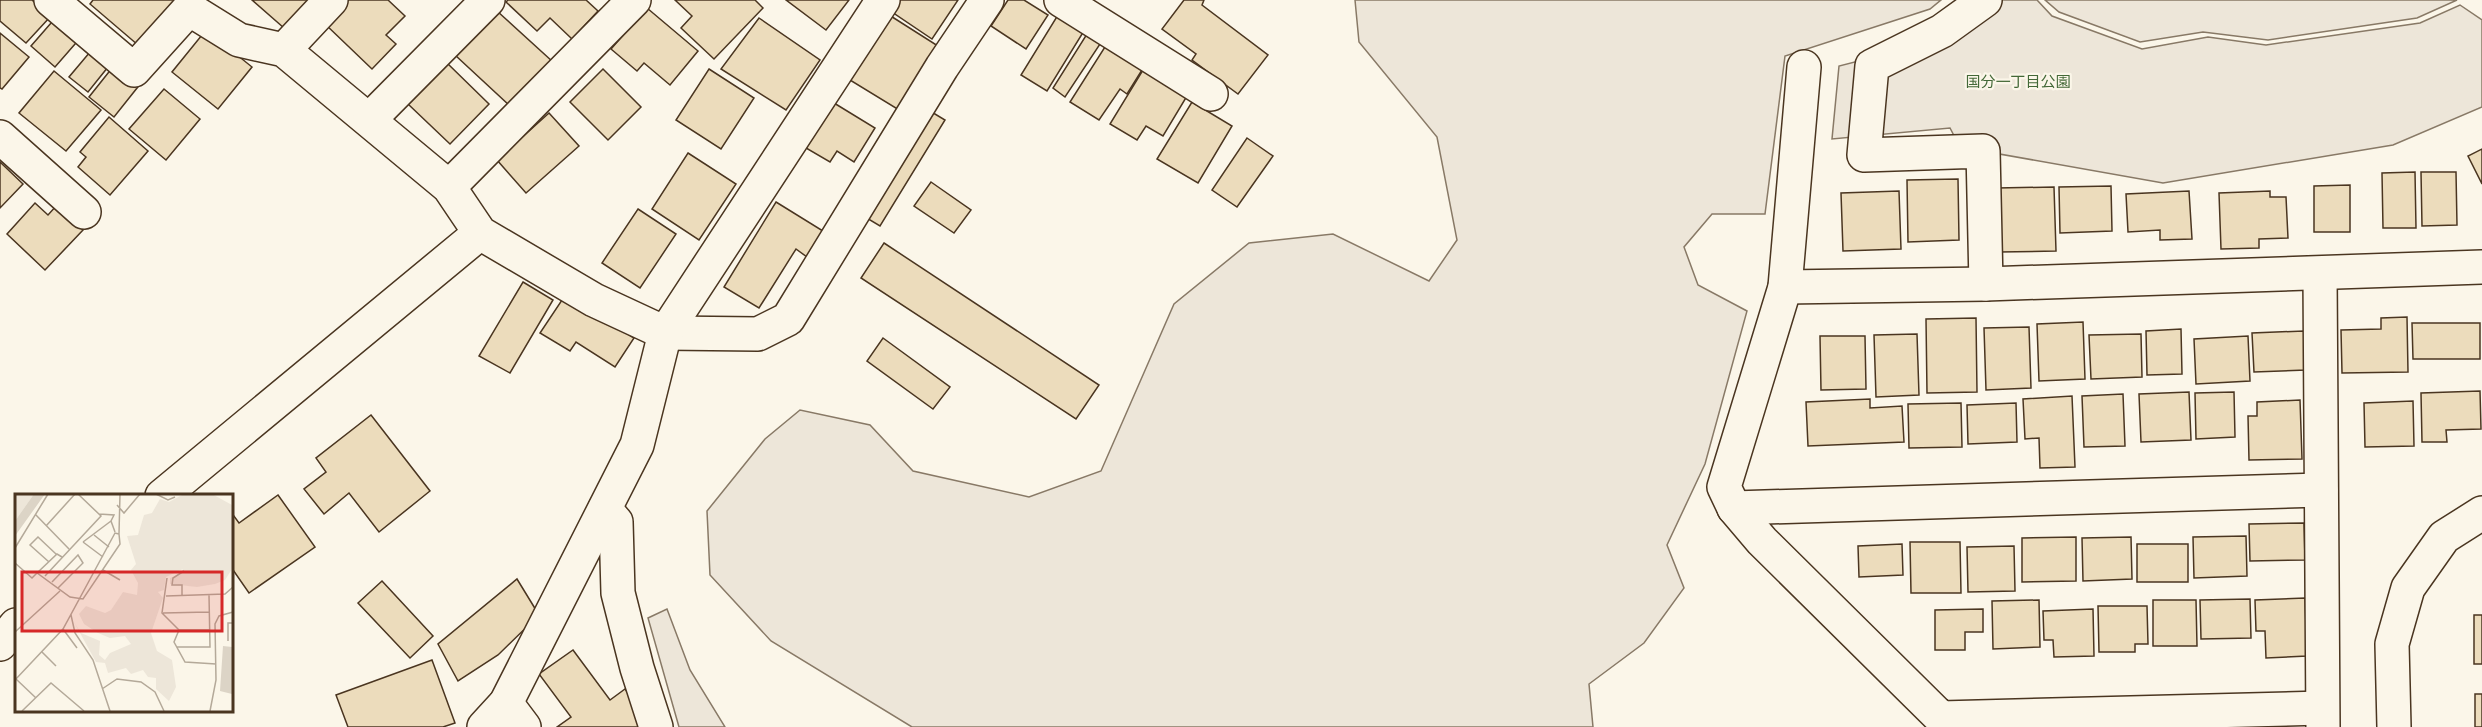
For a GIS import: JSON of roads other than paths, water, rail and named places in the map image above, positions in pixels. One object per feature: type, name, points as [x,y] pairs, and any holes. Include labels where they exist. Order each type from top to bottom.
[{"type":"street","points":[[51,0],[134,70],[201,5],[239,40],[284,50],[370,119],[449,187],[480,233],[594,300],[665,333],[758,334],[788,319],[942,67],[987,0]]},
{"type":"street","points":[[284,50],[331,0]]},
{"type":"street","points":[[370,119],[488,0]]},
{"type":"street","points":[[449,187],[634,0]]},
{"type":"street","points":[[484,727],[515,715],[605,509],[637,445],[665,333],[883,0]]},
{"type":"street","points":[[1060,0],[1211,94]]},
{"type":"street","points":[[1985,0],[1942,31],[1872,66],[1864,155],[1983,151],[1986,284]]},
{"type":"street","points":[[1804,67],[1785,287],[1724,488],[1734,508],[1762,541],[1939,722],[2323,718],[2320,274]]},
{"type":"street","points":[[0,136],[84,212]]},
{"type":"street","points":[[164,494],[480,233]]},
{"type":"street","points":[[1785,287],[1986,284],[2482,267]]},
{"type":"street","points":[[1734,508],[2321,490]]},
{"type":"street","points":[[605,509],[616,522],[618,592],[637,668],[656,727]]},
{"type":"street","points":[[2394,727],[2392,644],[2408,588],[2444,537],[2482,513]]},
{"type":"street","points":[[0,644],[15,626]]},
{"type":"park label","name":"国分一丁目公園","points":[[2018,82]]}]
